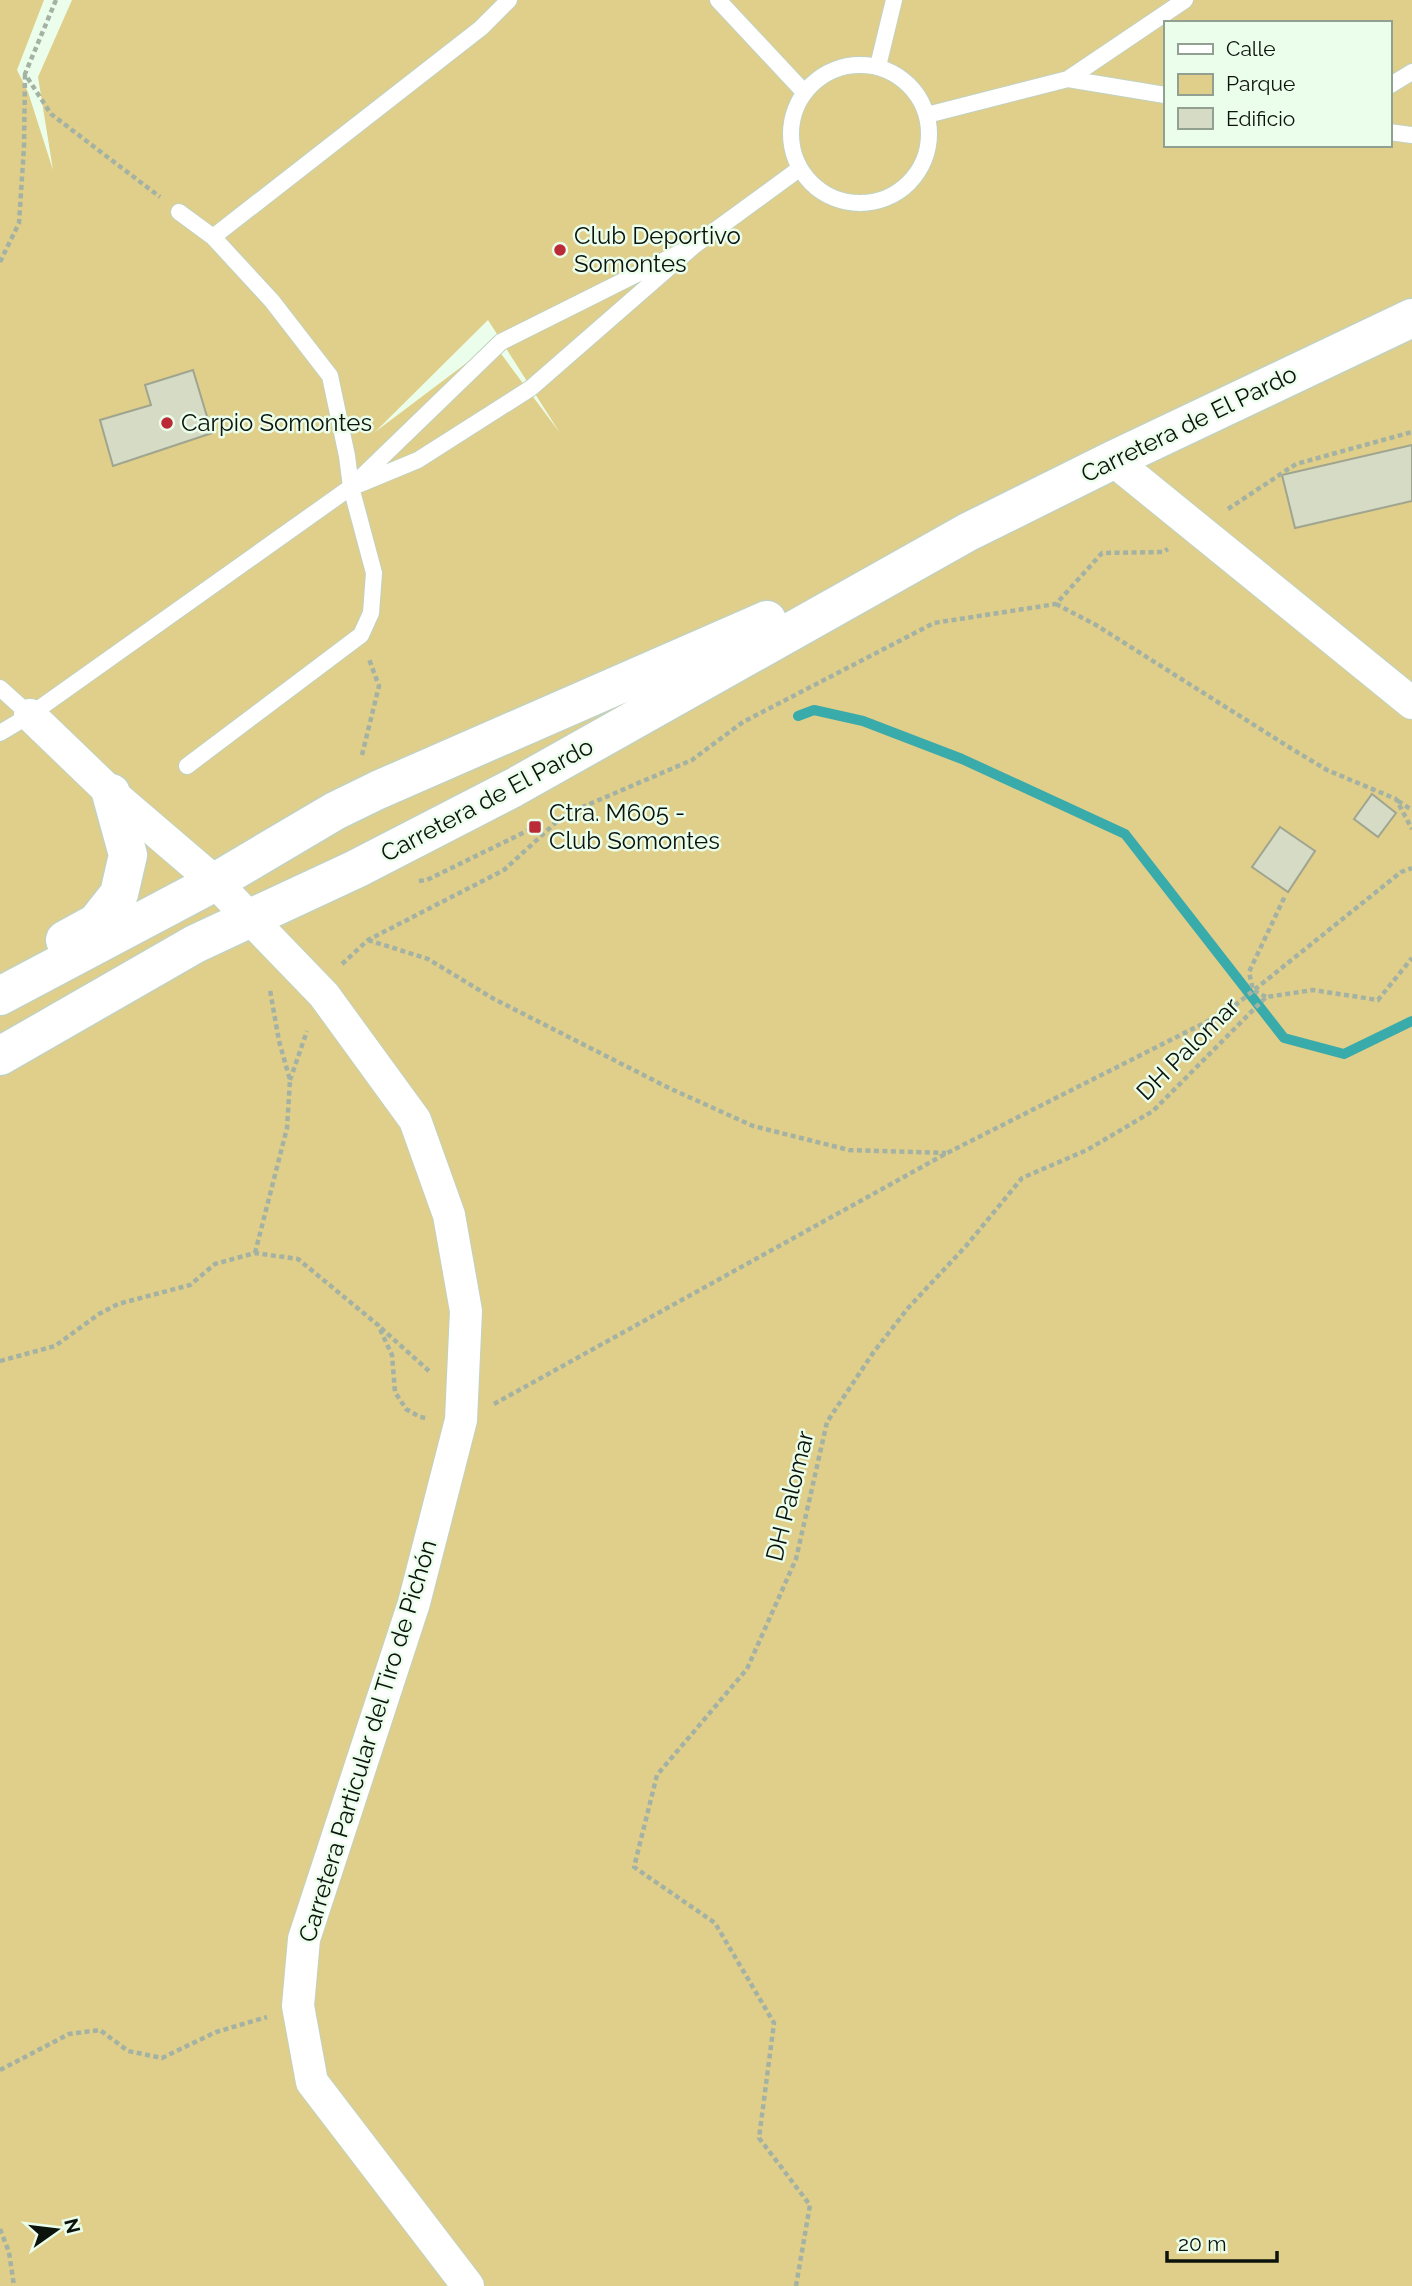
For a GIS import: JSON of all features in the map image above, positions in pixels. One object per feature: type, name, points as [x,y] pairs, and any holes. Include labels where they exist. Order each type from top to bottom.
[{"type":"street","name":"Carretera de El Pardo","points":[[0,996],[215,881],[335,811],[378,790],[968,532],[1412,318]]},
{"type":"street","points":[[1113,460],[1412,704]]},
{"type":"street","name":"Carretera de El Pardo","points":[[0,1056],[195,944],[356,869],[513,788],[968,532]]},
{"type":"street","name":"Carretera Particular del Tiro de Pichón","points":[[30,715],[111,793],[215,881],[324,995],[415,1120],[449,1215],[466,1311],[461,1420],[414,1603],[304,1939],[298,2006],[312,2082],[468,2286]]},
{"type":"street","points":[[0,976],[96,923],[119,894],[128,855],[111,793]]},
{"type":"street","points":[[0,1034],[196,925],[215,881]]},
{"type":"lane","points":[[213,237],[481,28],[509,0]]},
{"type":"lane","points":[[718,0],[804,92]]},
{"type":"lane","points":[[878,66],[894,0]]},
{"type":"lane","points":[[927,115],[1068,79],[1185,0]]},
{"type":"lane","points":[[850,64],[878,66],[900,76],[916,93],[927,115],[929,143],[919,170],[900,191],[873,202],[845,202],[819,190],[799,169],[790,144],[792,116],[804,92],[824,73],[850,64]]},
{"type":"lane","points":[[1391,85],[1412,72]]},
{"type":"lane","points":[[1068,79],[1164,95]]},
{"type":"lane","points":[[1391,132],[1412,135]]},
{"type":"lane","points":[[351,487],[418,460],[531,388],[695,245],[799,169]]},
{"type":"lane","points":[[179,212],[213,237],[272,301],[330,376],[351,487],[373,573],[371,613],[361,635],[187,766]]},
{"type":"lane","points":[[0,733],[30,715],[351,487],[502,341],[695,245]]},
{"type":"lane","points":[[0,688],[30,715]]},
{"type":"path","points":[[0,262],[19,223],[25,74],[56,0]]},
{"type":"path","points":[[25,74],[51,114],[179,212]]},
{"type":"path","points":[[1219,515],[1296,464],[1412,432]]},
{"type":"path","points":[[1056,604],[1102,554],[1163,552],[1174,544]]},
{"type":"path","points":[[289,1080],[311,1021],[324,995],[342,964],[368,940],[504,870],[564,815],[692,760],[743,723],[934,623],[1056,604],[1106,631],[1328,770],[1396,799],[1412,810]]},
{"type":"path","points":[[361,635],[379,686],[362,755]]},
{"type":"path","points":[[1396,799],[1412,829]]},
{"type":"path","points":[[0,1361],[55,1346],[99,1314],[118,1304],[190,1285],[215,1265],[255,1252],[298,1259],[378,1325],[392,1355],[395,1392],[406,1409],[420,1418],[461,1420],[512,1396],[947,1153],[1228,1011],[1401,872],[1412,868]]},
{"type":"path","points":[[1266,997],[1253,990],[1249,972],[1286,896]]},
{"type":"path","points":[[368,940],[428,959],[494,999],[753,1126],[849,1150],[947,1153]]},
{"type":"path","points":[[255,1252],[287,1128],[289,1080],[273,1015],[269,975],[284,956]]},
{"type":"path","name":"DH Palomar","points":[[796,2286],[810,2205],[759,2138],[774,2023],[715,1923],[634,1867],[657,1775],[747,1669],[796,1559],[827,1422],[873,1353],[908,1308],[966,1246],[1022,1178],[1087,1150],[1153,1111],[1266,997],[1313,990],[1378,1000],[1412,958]]},
{"type":"path","points":[[0,2070],[69,2034],[100,2029],[128,2051],[162,2058],[216,2032],[298,2006]]},
{"type":"path","points":[[0,2229],[9,2252],[14,2286]]},
{"type":"green space","points":[[0,0],[44,0],[17,70],[28,92],[53,170],[38,77],[72,0],[1412,0],[1412,2286],[0,2286]],"holes":[[[488,320],[560,433],[493,343],[375,432]]]},
{"type":"building","points":[[193,370],[212,433],[113,466],[100,420],[151,405],[145,385]]},
{"type":"building","points":[[1412,445],[1412,501],[1295,528],[1282,475]]},
{"type":"building","points":[[1372,794],[1396,813],[1378,837],[1354,819]]},
{"type":"building","points":[[1280,827],[1315,851],[1288,892],[1252,867]]},
{"type":"waterway","points":[[798,716],[814,710],[863,721],[962,759],[1125,834],[1284,1038],[1344,1054],[1412,1021]]},
{"type":"place","name":"Club Deportivo Somontes","points":[[560,250]]},
{"type":"place","name":"Carpio Somontes","points":[[167,423]]},
{"type":"place","name":"Ctra. M605 - Club Somontes","points":[[535,827]]}]
